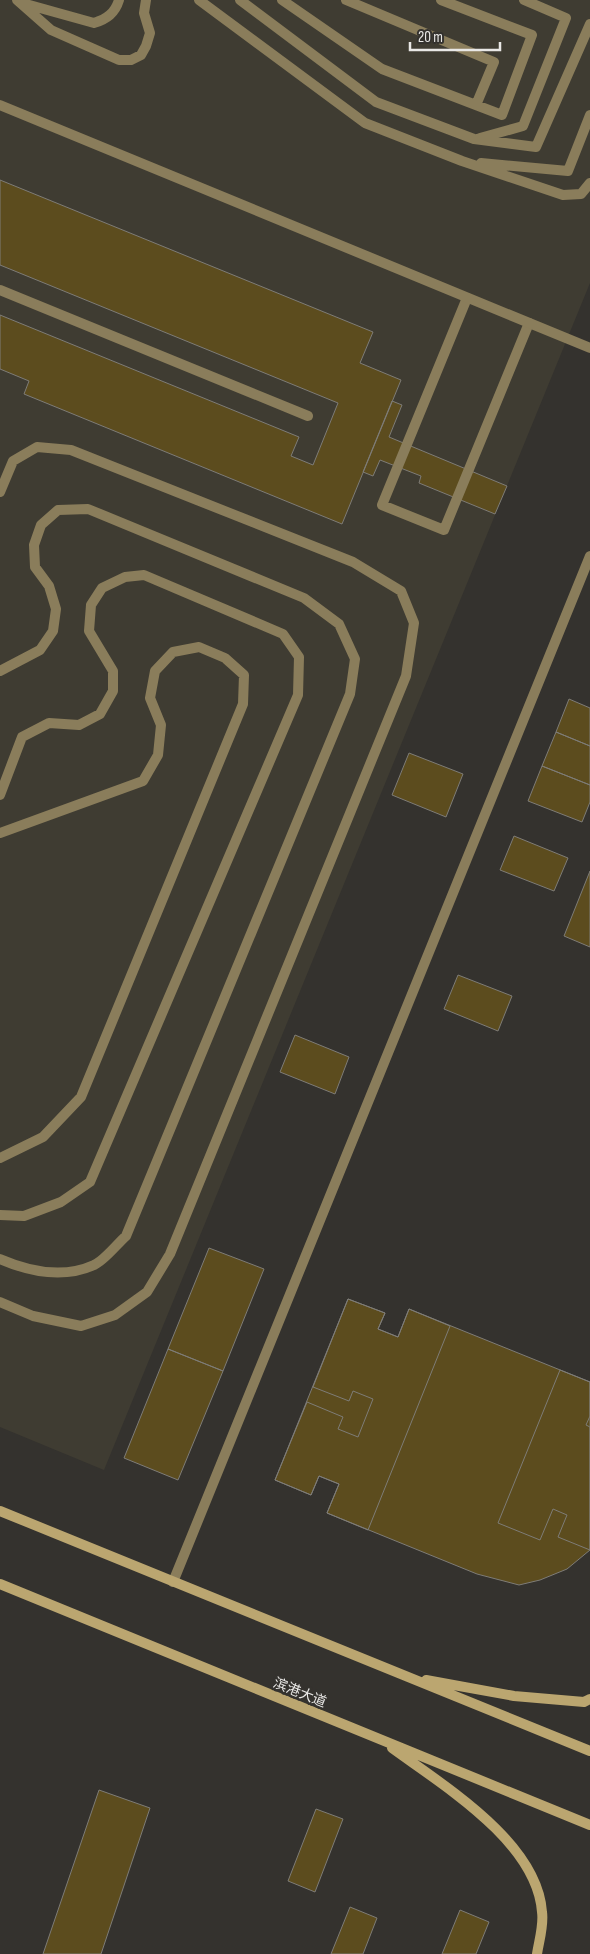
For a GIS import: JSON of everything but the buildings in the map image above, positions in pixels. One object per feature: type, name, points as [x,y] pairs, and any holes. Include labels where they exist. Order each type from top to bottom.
[{"type":"main road","points":[[0,1511],[590,1751]]},
{"type":"main road","name":"滨港大道","points":[[0,1584],[590,1825]]},
{"type":"main road","points":[[404,1676],[514,1696],[584,1702],[590,1699]]},
{"type":"main road","points":[[379,1739],[468,1804],[509,1842],[533,1877],[543,1913],[537,1954]]},
{"type":"street","points":[[17,1],[94,23],[105,20],[114,12],[119,0]]},
{"type":"street","points":[[17,1],[51,30],[119,60],[131,60],[141,55],[150,33],[144,13],[146,0]]},
{"type":"street","points":[[199,0],[365,123],[462,161],[563,195],[581,194],[590,183]]},
{"type":"street","points":[[240,0],[376,102],[474,139],[536,147],[590,24]]},
{"type":"street","points":[[282,0],[382,69],[502,114],[532,36],[441,0]]},
{"type":"street","points":[[346,0],[494,62],[476,105]]},
{"type":"street","points":[[474,139],[523,126],[566,18],[524,0]]},
{"type":"street","points":[[0,105],[590,348]]},
{"type":"street","points":[[462,161],[568,171],[590,115]]},
{"type":"street","points":[[0,290],[308,416]]},
{"type":"street","points":[[467,298],[382,505],[444,530],[529,322]]},
{"type":"street","points":[[0,492],[12,461],[37,447],[72,450],[352,562],[401,591],[414,623],[406,676],[170,1254],[147,1292],[115,1315],[81,1326],[33,1316],[0,1302]]},
{"type":"street","points":[[0,671],[40,650],[53,631],[56,609],[49,586],[35,567],[34,545],[41,525],[58,510],[88,509],[304,598],[339,624],[354,659],[350,694],[126,1236],[96,1265],[64,1274],[25,1269],[0,1260]]},
{"type":"street","points":[[173,1582],[590,556]]},
{"type":"street","points":[[0,795],[22,737],[50,723],[79,724],[100,714],[113,691],[113,671],[89,631],[91,605],[102,588],[109,584],[125,577],[144,575],[283,634],[299,657],[298,695],[90,1182],[61,1202],[24,1216],[0,1215]]},
{"type":"street","points":[[0,833],[143,781],[158,755],[161,725],[150,698],[155,671],[173,652],[199,647],[225,658],[244,676],[243,704],[81,1097],[43,1137],[0,1158]]},
{"type":"shaded area","points":[[0,0],[590,0],[590,283],[104,1470],[0,1427]]}]
